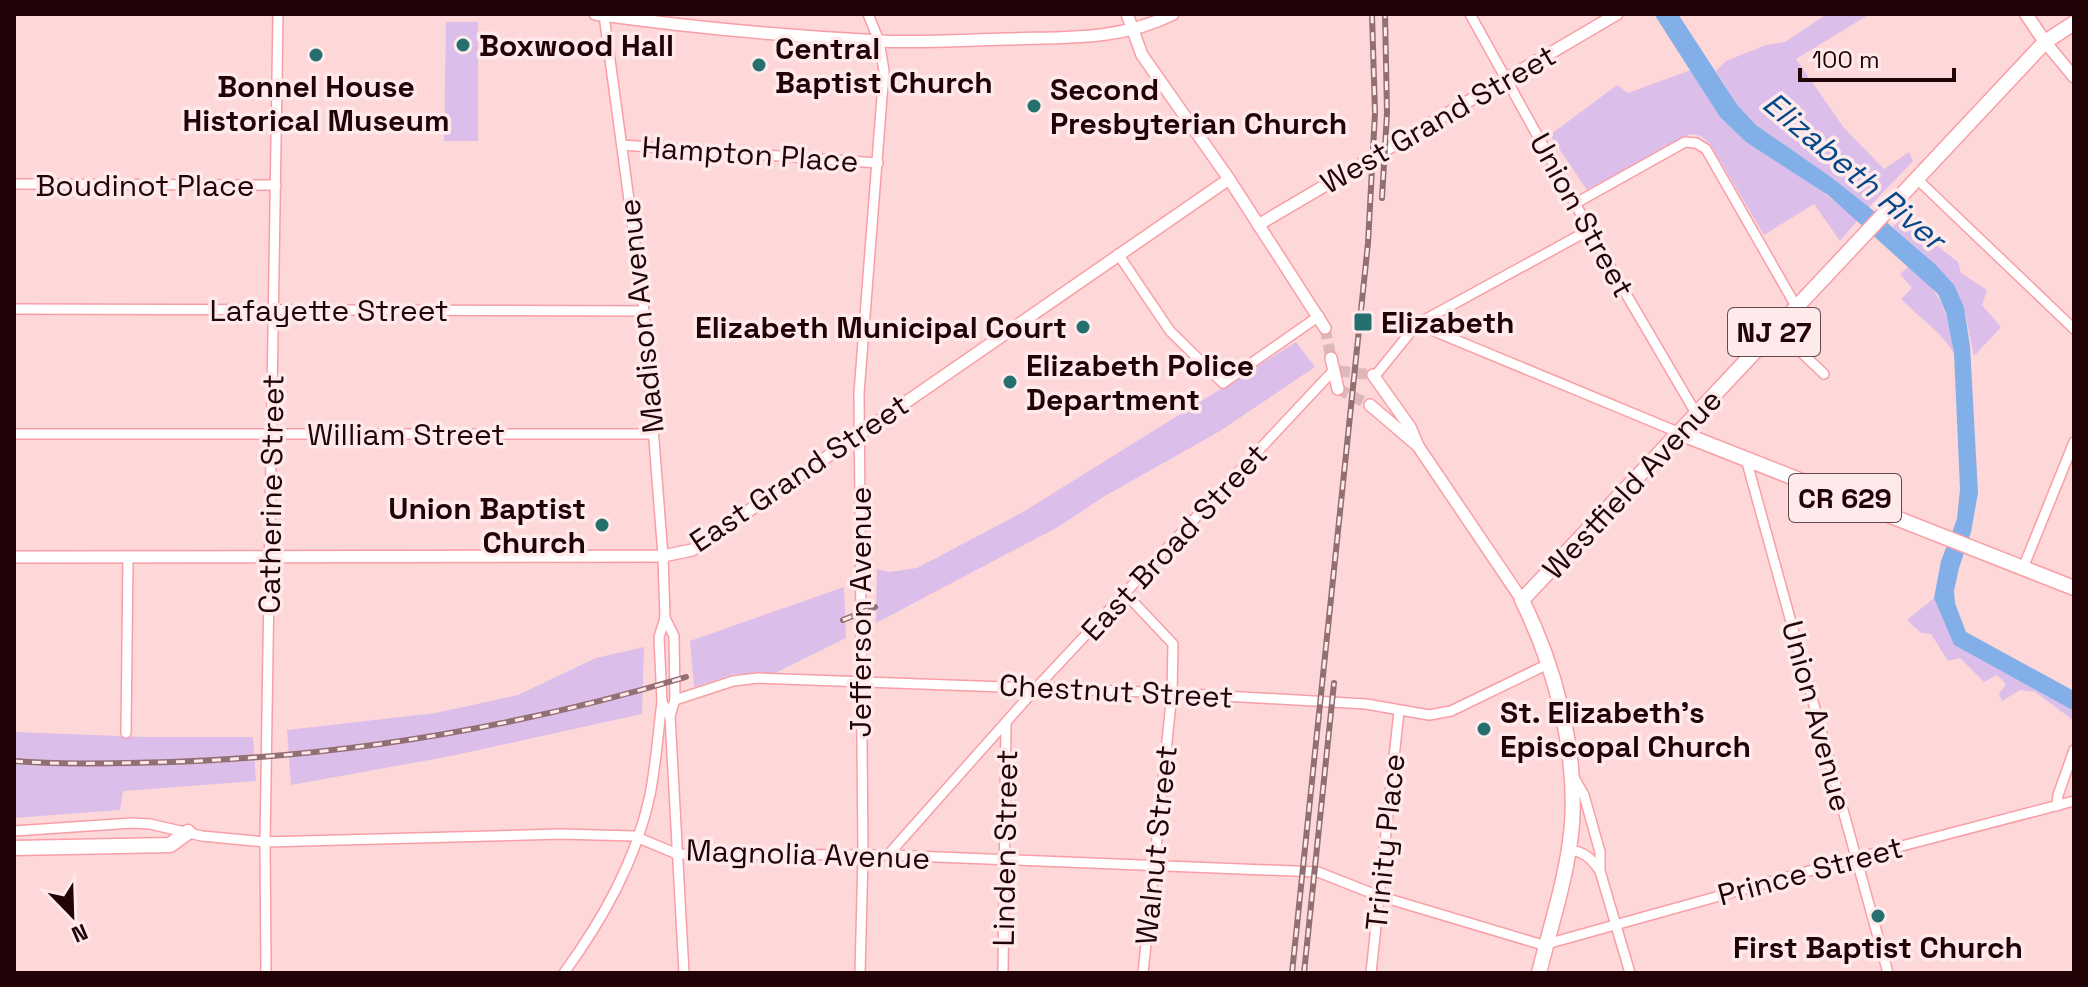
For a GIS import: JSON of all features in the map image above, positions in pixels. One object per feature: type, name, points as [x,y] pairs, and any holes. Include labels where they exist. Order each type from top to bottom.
[{"type":"main road","points":[[2026,14],[2045,42]]},
{"type":"main road","name":"Westfield Avenue","points":[[1522,600],[2045,42],[2074,23]]},
{"type":"main road","name":"CR 629","points":[[1680,433],[2074,588]]},
{"type":"main road","points":[[1522,600],[1548,664],[1573,776],[1568,850],[1539,973]]},
{"type":"main road","points":[[14,848],[170,845],[188,832]]},
{"type":"street","name":"Catherine Street","points":[[266,973],[265,842],[278,14]]},
{"type":"street","name":"Jefferson Avenue","points":[[860,973],[863,856],[860,380],[884,71],[879,41],[868,14]]},
{"type":"street","points":[[1127,14],[1142,55],[1229,179],[1325,328]]},
{"type":"street","points":[[599,15],[879,41],[1104,36],[1156,22],[1173,14]]},
{"type":"street","name":"Union Street","points":[[1470,14],[1612,270],[1697,415]]},
{"type":"street","name":"West Grand Street","points":[[1258,225],[1617,14]]},
{"type":"street","name":"Madison Avenue","points":[[599,15],[622,145],[644,311],[663,556],[665,618],[659,637],[662,702],[670,716]]},
{"type":"street","points":[[2045,42],[2074,77]]},
{"type":"street","points":[[1576,203],[1685,142],[1696,143],[1706,149],[1797,308]]},
{"type":"street","name":"Hampton Place","points":[[622,145],[878,163]]},
{"type":"street","name":"East Grand Street","points":[[14,557],[663,556],[692,550],[1229,179]]},
{"type":"street","points":[[1917,179],[2074,329]]},
{"type":"street","name":"Boudinot Place","points":[[14,184],[276,185]]},
{"type":"street","points":[[1522,600],[1374,375],[1417,324],[1591,229]]},
{"type":"street","points":[[1118,254],[1170,331],[1223,383],[1319,316]]},
{"type":"street","name":"Lafayette Street","points":[[14,309],[644,311]]},
{"type":"street","points":[[1417,324],[1680,433]]},
{"type":"street","points":[[1777,329],[1824,374]]},
{"type":"street","points":[[1331,358],[1338,389]]},
{"type":"street","name":"East Broad Street","points":[[888,855],[1037,687],[1336,371]]},
{"type":"street","points":[[1370,405],[1418,446]]},
{"type":"street","name":"William Street","points":[[14,434],[653,434]]},
{"type":"street","points":[[2023,568],[2074,442]]},
{"type":"street","name":"Union Avenue","points":[[1746,459],[1888,973]]},
{"type":"street","points":[[126,733],[128,558]]},
{"type":"street","name":"Walnut Street","points":[[1125,593],[1173,644],[1172,693],[1143,973]]},
{"type":"street","name":"Madison Avenue","points":[[665,618],[674,636],[675,700],[670,716],[684,973]]},
{"type":"street","name":"Chestnut Street","points":[[675,700],[733,681],[758,678],[1172,693],[1366,704],[1440,715],[1548,664]]},
{"type":"street","points":[[564,973],[613,898],[638,837],[650,796],[662,702]]},
{"type":"street","name":"Trinity Place","points":[[1371,973],[1399,711]]},
{"type":"street","name":"Linden Street","points":[[1003,973],[1006,724]]},
{"type":"street","points":[[2058,800],[2074,750]]},
{"type":"street","points":[[1573,776],[1584,795],[1600,852],[1600,871],[1630,973]]},
{"type":"street","name":"Prince Street","points":[[1547,944],[2058,800],[2074,801]]},
{"type":"street","name":"Magnolia Avenue","points":[[14,831],[132,823],[211,838],[265,842],[561,834],[638,837],[677,854],[888,855],[1318,872],[1379,896],[1547,944]]},
{"type":"street","points":[[1568,850],[1580,851],[1591,858],[1600,871]]},
{"type":"shaded area","points":[[1827,14],[1870,14],[1796,59],[1844,128],[1884,169],[1909,152],[1913,161],[1869,207],[1756,125],[1738,106],[1716,71],[1726,61],[1766,45],[1785,42]]},
{"type":"shaded area","points":[[446,22],[478,22],[478,141],[444,141]]},
{"type":"shaded area","points":[[1691,70],[1720,117],[1746,142],[1810,182],[1858,220],[1840,241],[1814,204],[1764,235],[1710,144],[1701,136],[1690,134],[1587,190],[1550,135],[1617,85],[1628,93]]},
{"type":"shaded area","points":[[1908,211],[1928,239],[1958,262],[1961,273],[1987,290],[1982,305],[2001,327],[1974,356],[1964,307],[1935,264],[1893,227]]},
{"type":"shaded area","points":[[1909,266],[1930,286],[1942,304],[1954,353],[1936,331],[1901,299],[1912,288],[1900,274]]},
{"type":"shaded area","points":[[1296,342],[1315,367],[1220,431],[1105,496],[1058,527],[876,623],[877,569],[889,572],[917,568],[1023,512]]},
{"type":"shaded area","points":[[844,587],[846,638],[771,675],[734,674],[694,687],[690,641]]},
{"type":"shaded area","points":[[1934,598],[1954,645],[2074,711],[2073,720],[2035,692],[2020,690],[2002,701],[1999,694],[2006,684],[1997,675],[1984,682],[1960,658],[1948,661],[1931,634],[1921,633],[1907,620]]},
{"type":"shaded area","points":[[644,647],[642,714],[451,756],[291,785],[287,730],[436,713],[518,695],[596,658]]},
{"type":"shaded area","points":[[14,732],[253,737],[256,781],[123,791],[120,810],[14,818]]},
{"type":"water","points":[[1654,14],[1678,14],[1738,106],[1756,125],[1869,207],[1935,264],[1954,285],[1964,307],[1970,346],[1978,493],[1971,532],[1954,591],[1955,603],[1966,632],[2074,691],[2074,711],[1954,645],[1934,598],[1941,561],[1957,519],[1960,489],[1954,353],[1946,313],[1938,294],[1828,195],[1746,142],[1720,117]]},
{"type":"tunnel","points":[[1325,328],[1331,358]]},
{"type":"tunnel","points":[[1339,371],[1373,375]]},
{"type":"tunnel","points":[[1338,389],[1370,405]]},
{"type":"railway","points":[[1292,973],[1368,243],[1375,113],[1372,14]]},
{"type":"railway","points":[[1382,198],[1387,113],[1385,14]]},
{"type":"railway","points":[[843,620],[875,607]]},
{"type":"railway","points":[[14,761],[172,762],[368,746],[560,711],[686,677]]},
{"type":"railway","points":[[1304,973],[1334,683]]},
{"type":"place","name":"Boxwood Hall","points":[[463,45]]},
{"type":"place","name":"Bonnel House Historical Museum","points":[[316,55]]},
{"type":"place","name":"Central Baptist Church","points":[[759,65]]},
{"type":"place","name":"Second Presbyterian Church","points":[[1034,106]]},
{"type":"place","name":"Elizabeth","points":[[1363,322]]},
{"type":"place","name":"Elizabeth Municipal Court","points":[[1083,327]]},
{"type":"place","name":"Elizabeth Police Department","points":[[1010,382]]},
{"type":"place","name":"Union Baptist Church","points":[[602,525]]},
{"type":"place","name":"St. Elizabeth's Episcopal Church","points":[[1484,729]]},
{"type":"place","name":"First Baptist Church","points":[[1878,916]]},
{"type":"water label","name":"Elizabeth River","points":[[1854,171]]}]
